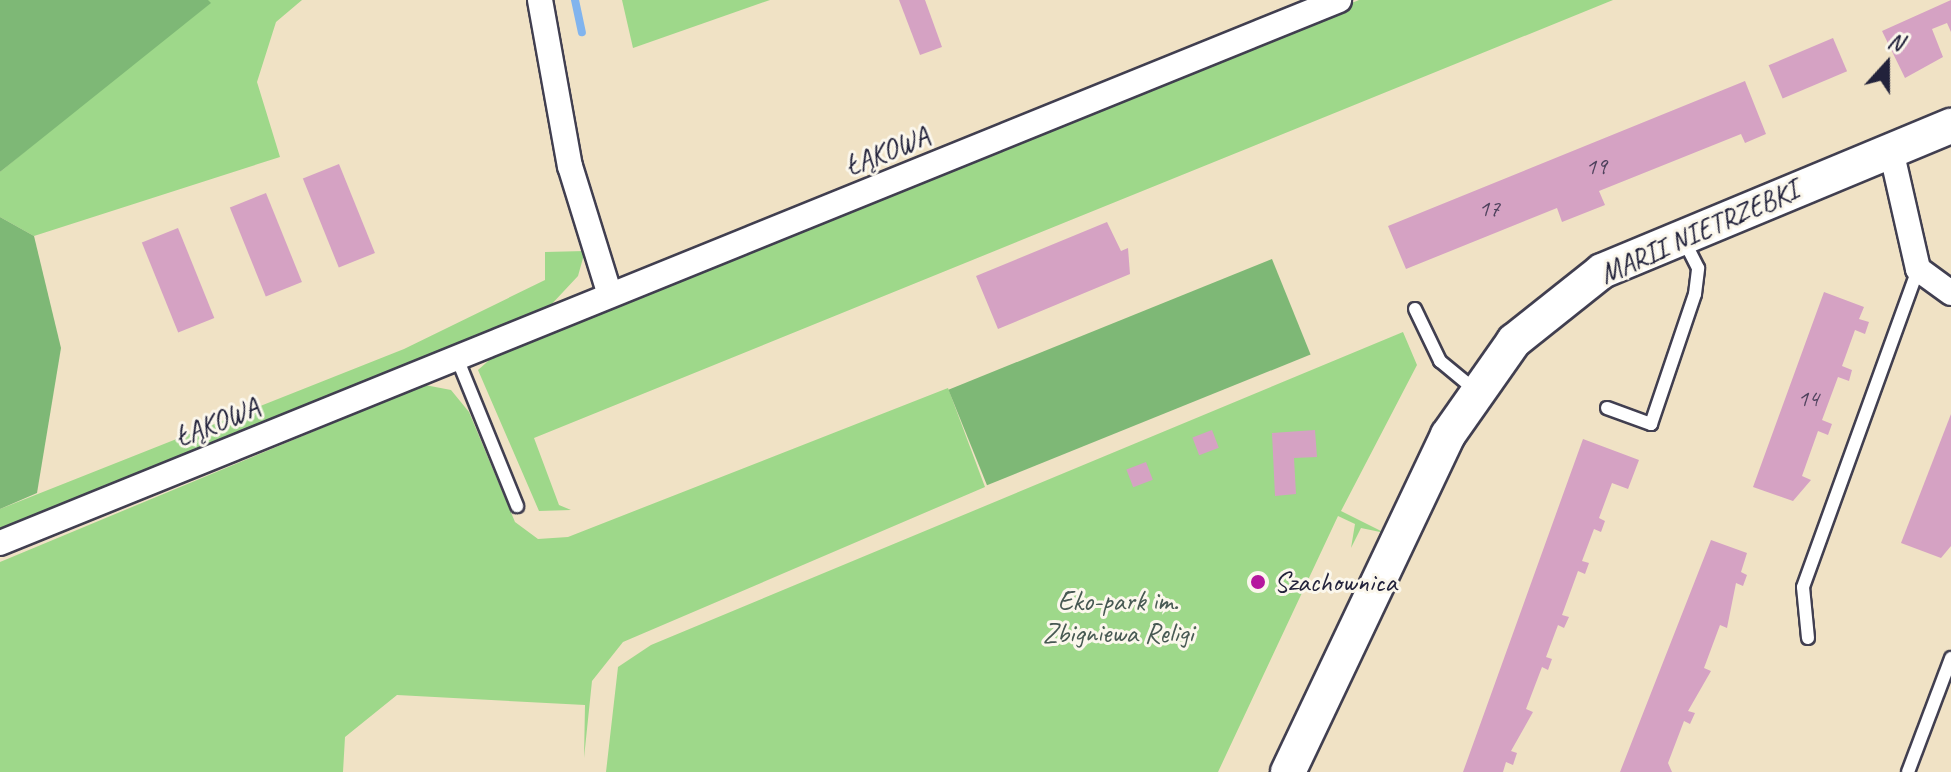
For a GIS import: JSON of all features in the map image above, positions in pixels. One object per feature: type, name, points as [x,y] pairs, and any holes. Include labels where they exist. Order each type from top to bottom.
[{"type":"street","points":[[540,0],[570,166],[610,295]]},
{"type":"street","name":"ŁĄKOWA","points":[[0,543],[1339,0]]},
{"type":"street","name":"MARII NIETRZEBKI","points":[[1288,772],[1475,390],[1514,341],[1556,303],[1602,271],[1951,126]]},
{"type":"street","points":[[1891,150],[1918,269],[1951,293]]},
{"type":"lane","points":[[1607,408],[1651,424],[1695,294],[1698,268],[1682,236]]},
{"type":"lane","points":[[1808,638],[1803,587],[1918,269]]},
{"type":"lane","points":[[1415,309],[1440,361],[1475,390]]},
{"type":"lane","points":[[457,358],[517,506]]},
{"type":"lane","points":[[1908,772],[1951,658]]},
{"type":"green space","points":[[0,0],[208,0],[211,3],[0,172]]},
{"type":"green space","points":[[208,0],[302,0],[276,22],[257,82],[280,157],[34,236],[0,217],[0,172]]},
{"type":"green space","points":[[622,0],[770,0],[633,48]]},
{"type":"green space","points":[[1359,0],[1613,0],[534,438],[559,505],[571,510],[539,511],[478,370],[496,354]]},
{"type":"green space","points":[[0,217],[34,236],[61,348],[37,493],[0,509]]},
{"type":"green space","points":[[585,251],[578,276],[549,307],[0,530],[0,509],[404,349],[545,280],[545,252]]},
{"type":"green space","points":[[1272,259],[1311,354],[987,485],[948,390]]},
{"type":"green space","name":"Eko-park im. Zbigniewa Religi","points":[[1403,332],[1417,365],[1341,511],[1385,533],[1361,528],[1351,548],[1355,524],[1338,516],[1218,772],[606,772],[618,667],[651,645]]},
{"type":"green space","points":[[425,385],[451,390],[469,412],[515,522],[538,539],[568,537],[948,388],[985,487],[623,642],[592,681],[584,758],[585,705],[397,695],[345,737],[343,772],[0,772],[0,562]]},
{"type":"building","points":[[899,0],[925,0],[942,47],[920,55]]},
{"type":"building","points":[[1951,0],[1951,32],[1947,23],[1932,29],[1943,57],[1905,78],[1882,31]]},
{"type":"building","points":[[1833,38],[1847,71],[1783,98],[1769,65]]},
{"type":"building","points":[[1745,81],[1766,134],[1745,143],[1741,134],[1599,191],[1605,205],[1562,222],[1557,208],[1406,269],[1388,226]]},
{"type":"building","points":[[339,164],[375,253],[339,268],[303,179]]},
{"type":"building","points":[[266,193],[302,282],[266,297],[230,208]]},
{"type":"building","points":[[1107,222],[1121,251],[1128,248],[1130,274],[998,329],[976,276]]},
{"type":"building","points":[[178,228],[214,318],[178,333],[142,243]]},
{"type":"building","points":[[1824,292],[1864,307],[1859,319],[1869,322],[1865,334],[1855,330],[1842,366],[1852,370],[1849,381],[1838,377],[1822,420],[1832,424],[1828,435],[1818,431],[1802,476],[1811,480],[1793,501],[1753,487]]},
{"type":"building","points":[[1951,414],[1951,546],[1941,558],[1901,543]]},
{"type":"building","points":[[1212,430],[1219,448],[1199,455],[1192,438]]},
{"type":"building","points":[[1315,430],[1317,457],[1294,458],[1296,494],[1275,496],[1272,433]]},
{"type":"building","points":[[1583,439],[1639,460],[1628,489],[1612,483],[1599,518],[1605,521],[1601,532],[1594,529],[1582,561],[1589,563],[1585,574],[1578,571],[1562,615],[1569,617],[1564,628],[1558,625],[1546,657],[1552,659],[1548,670],[1542,667],[1526,709],[1533,712],[1511,751],[1517,753],[1513,765],[1506,762],[1503,772],[1463,772]]},
{"type":"building","points":[[1146,462],[1153,480],[1133,487],[1126,470]]},
{"type":"building","points":[[1711,540],[1747,553],[1741,572],[1747,575],[1743,586],[1736,583],[1727,628],[1720,625],[1704,668],[1711,671],[1688,711],[1695,713],[1690,724],[1684,721],[1668,763],[1672,772],[1620,772]]},
{"type":"waterway","points":[[575,0],[582,32]]},
{"type":"place","name":"Szachownica","points":[[1258,582]]}]
